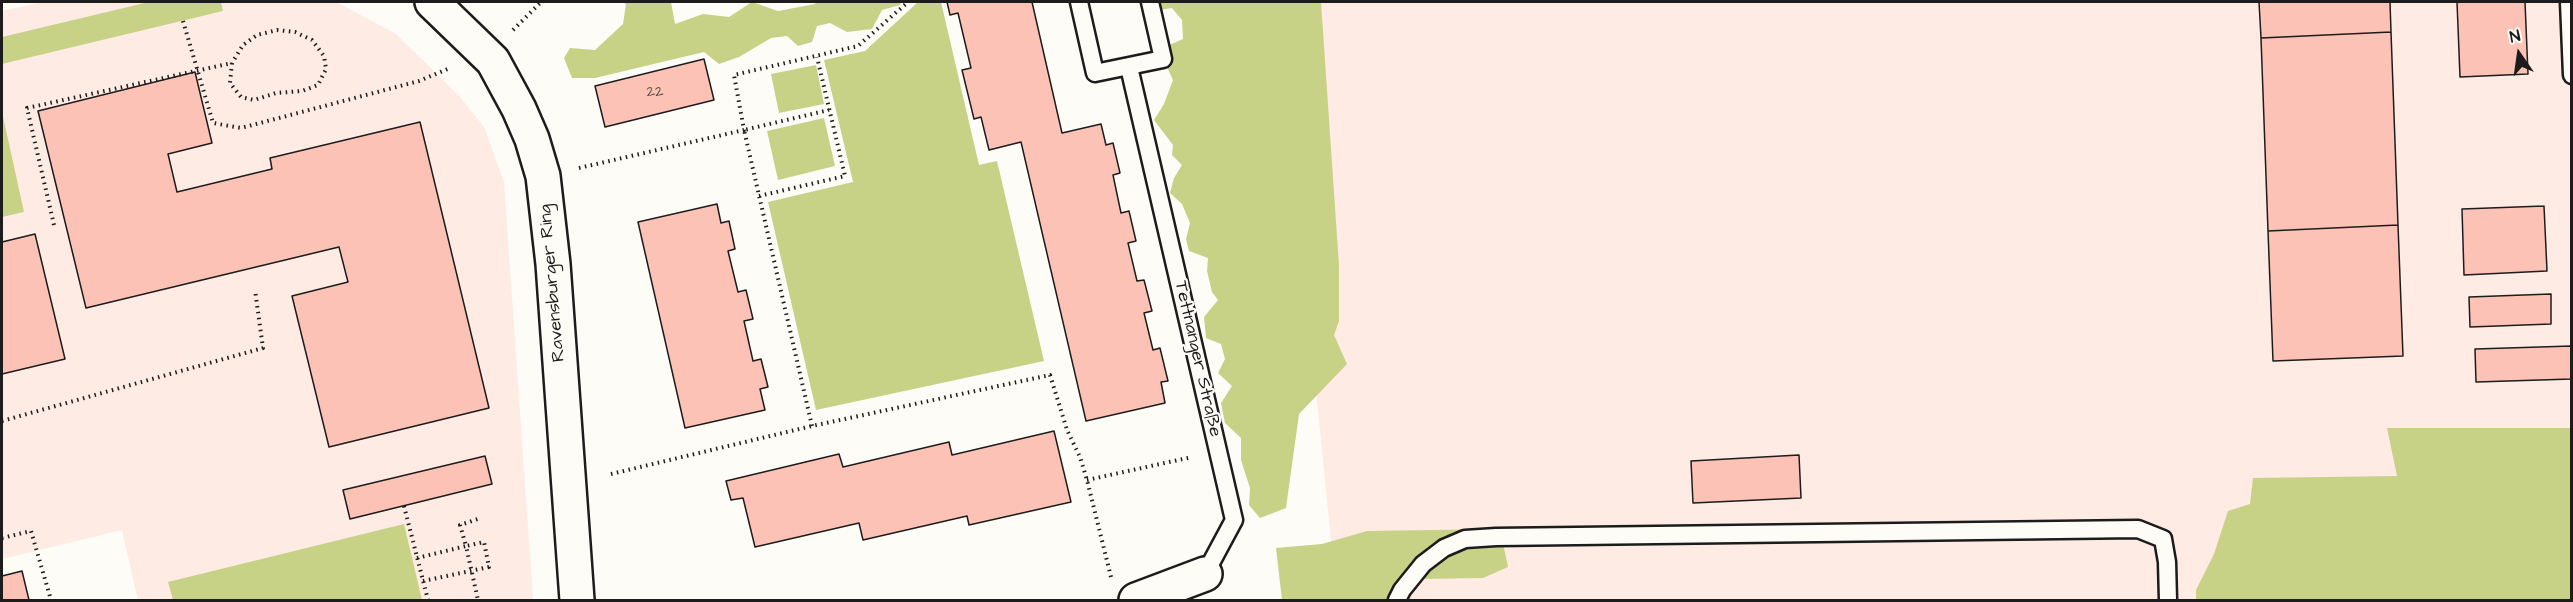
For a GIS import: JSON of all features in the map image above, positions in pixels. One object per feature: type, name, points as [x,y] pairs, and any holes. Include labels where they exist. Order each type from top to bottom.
[{"type":"street","name":"Ravensburger Ring","points":[[432,2],[470,36],[493,61],[519,109],[532,139],[543,176],[554,275],[577,600]]},
{"type":"street","name":"Tettnanger Straße","points":[[1125,592],[1205,574]]},
{"type":"lane","points":[[1079,2],[1095,73],[1163,59],[1150,2]]},
{"type":"lane","points":[[2569,2],[2571,75]]},
{"type":"lane","name":"Tettnanger Straße","points":[[1129,67],[1234,520],[1205,574]]},
{"type":"lane","points":[[1397,600],[1422,564],[1444,548],[1465,539],[2138,529],[2163,538],[2167,562],[2168,600]]},
{"type":"path","points":[[513,30],[541,2]]},
{"type":"path","points":[[812,426],[744,130],[734,75],[858,46],[908,2]]},
{"type":"path","points":[[183,21],[213,123],[241,128],[419,81],[450,68]]},
{"type":"path","points":[[54,225],[27,108],[232,63],[243,45],[257,35],[277,30],[295,32],[312,40],[324,56],[326,69],[318,85],[302,91],[276,93],[254,100],[241,97],[230,83],[232,63]]},
{"type":"path","points":[[759,196],[844,176],[817,57]]},
{"type":"path","points":[[579,168],[829,110]]},
{"type":"path","points":[[2,421],[263,348],[255,290]]},
{"type":"path","points":[[611,474],[812,426],[1050,375],[1067,430],[1080,457],[1125,592]]},
{"type":"path","points":[[1087,480],[1218,451]]},
{"type":"path","points":[[404,506],[428,600]]},
{"type":"path","points":[[478,519],[460,525],[478,600]]},
{"type":"path","points":[[2,538],[31,531],[51,600]]},
{"type":"path","points":[[417,558],[484,542],[489,567],[423,581]]},
{"type":"shaded area","points":[[43,2],[336,2],[396,34],[459,96],[484,127],[504,182],[533,600],[138,600],[122,530],[2,559],[2,11]]},
{"type":"shaded area","points":[[1277,2],[2571,2],[2571,600],[1337,600]]},
{"type":"green space","points":[[149,2],[221,2],[223,11],[2,64],[2,37]]},
{"type":"green space","points":[[623,2],[671,2],[675,24],[703,14],[729,17],[752,2],[778,11],[816,2],[901,2],[900,5],[882,10],[872,29],[847,32],[830,23],[817,26],[812,42],[798,46],[787,36],[771,38],[739,57],[719,64],[704,52],[595,78],[572,78],[564,58],[570,48],[595,50],[623,24],[626,4]]},
{"type":"green space","points":[[918,2],[941,2],[979,165],[997,161],[1044,361],[816,410],[768,202],[853,182],[824,60],[865,51]]},
{"type":"green space","points":[[1156,2],[1321,2],[1339,266],[1339,321],[1334,335],[1347,364],[1299,414],[1286,508],[1260,518],[1249,505],[1250,488],[1241,460],[1241,438],[1225,423],[1221,403],[1232,386],[1218,373],[1225,359],[1221,344],[1206,338],[1204,317],[1218,300],[1212,292],[1207,271],[1208,258],[1189,251],[1186,239],[1190,223],[1182,204],[1170,193],[1174,178],[1182,165],[1172,155],[1173,145],[1154,120],[1164,104],[1173,80],[1166,65],[1167,46],[1183,39],[1182,20],[1172,8],[1159,10]]},
{"type":"green space","points":[[816,65],[824,104],[779,113],[771,74]]},
{"type":"green space","points":[[2,112],[24,212],[2,217]]},
{"type":"green space","points":[[824,118],[835,166],[778,180],[767,131]]},
{"type":"green space","points":[[2387,428],[2571,428],[2571,600],[2196,600],[2196,590],[2214,554],[2228,511],[2250,504],[2253,478],[2397,476]]},
{"type":"green space","points":[[404,524],[422,600],[173,600],[168,582]]},
{"type":"green space","points":[[1500,529],[1508,567],[1483,578],[1417,579],[1395,600],[1282,600],[1276,548],[1322,544],[1367,531]]},
{"type":"building","points":[[947,2],[1032,2],[1062,133],[1101,124],[1106,145],[1113,143],[1120,173],[1113,175],[1121,213],[1129,211],[1136,241],[1128,243],[1137,281],[1144,280],[1152,311],[1144,313],[1153,350],[1160,348],[1168,381],[1161,382],[1165,403],[1086,421],[1021,142],[989,150],[981,117],[974,119],[962,70],[971,68],[958,13],[950,15]]},
{"type":"building","points":[[2259,2],[2390,2],[2391,32],[2261,38]]},
{"type":"building","points":[[2457,2],[2525,2],[2528,74],[2460,77]]},
{"type":"building","points":[[2391,32],[2398,225],[2268,231],[2261,38]]},
{"type":"building","points":[[704,59],[714,100],[605,127],[595,86]]},
{"type":"building","points":[[195,72],[212,143],[168,154],[177,192],[272,169],[270,158],[420,122],[489,408],[329,447],[292,296],[348,282],[339,247],[86,308],[38,111]]},
{"type":"building","points":[[717,204],[721,223],[729,221],[735,249],[728,251],[738,292],[746,290],[753,319],[744,321],[753,361],[761,359],[768,387],[760,389],[765,410],[685,428],[638,222]]},
{"type":"building","points":[[2544,206],[2547,271],[2464,275],[2462,209]]},
{"type":"building","points":[[2398,225],[2403,356],[2273,361],[2268,231]]},
{"type":"building","points":[[35,234],[65,359],[2,374],[2,242]]},
{"type":"building","points":[[2551,294],[2551,324],[2470,327],[2469,297]]},
{"type":"building","points":[[2572,346],[2572,379],[2476,382],[2475,349]]},
{"type":"building","points":[[1054,431],[1071,502],[969,525],[967,516],[863,540],[859,523],[755,547],[743,498],[731,500],[726,481],[839,454],[843,467],[949,442],[952,455]]},
{"type":"building","points":[[1799,455],[1801,498],[1693,503],[1691,461]]},
{"type":"building","points":[[485,456],[492,484],[350,519],[343,490]]},
{"type":"building","points":[[22,571],[29,600],[2,600],[2,576]]}]
